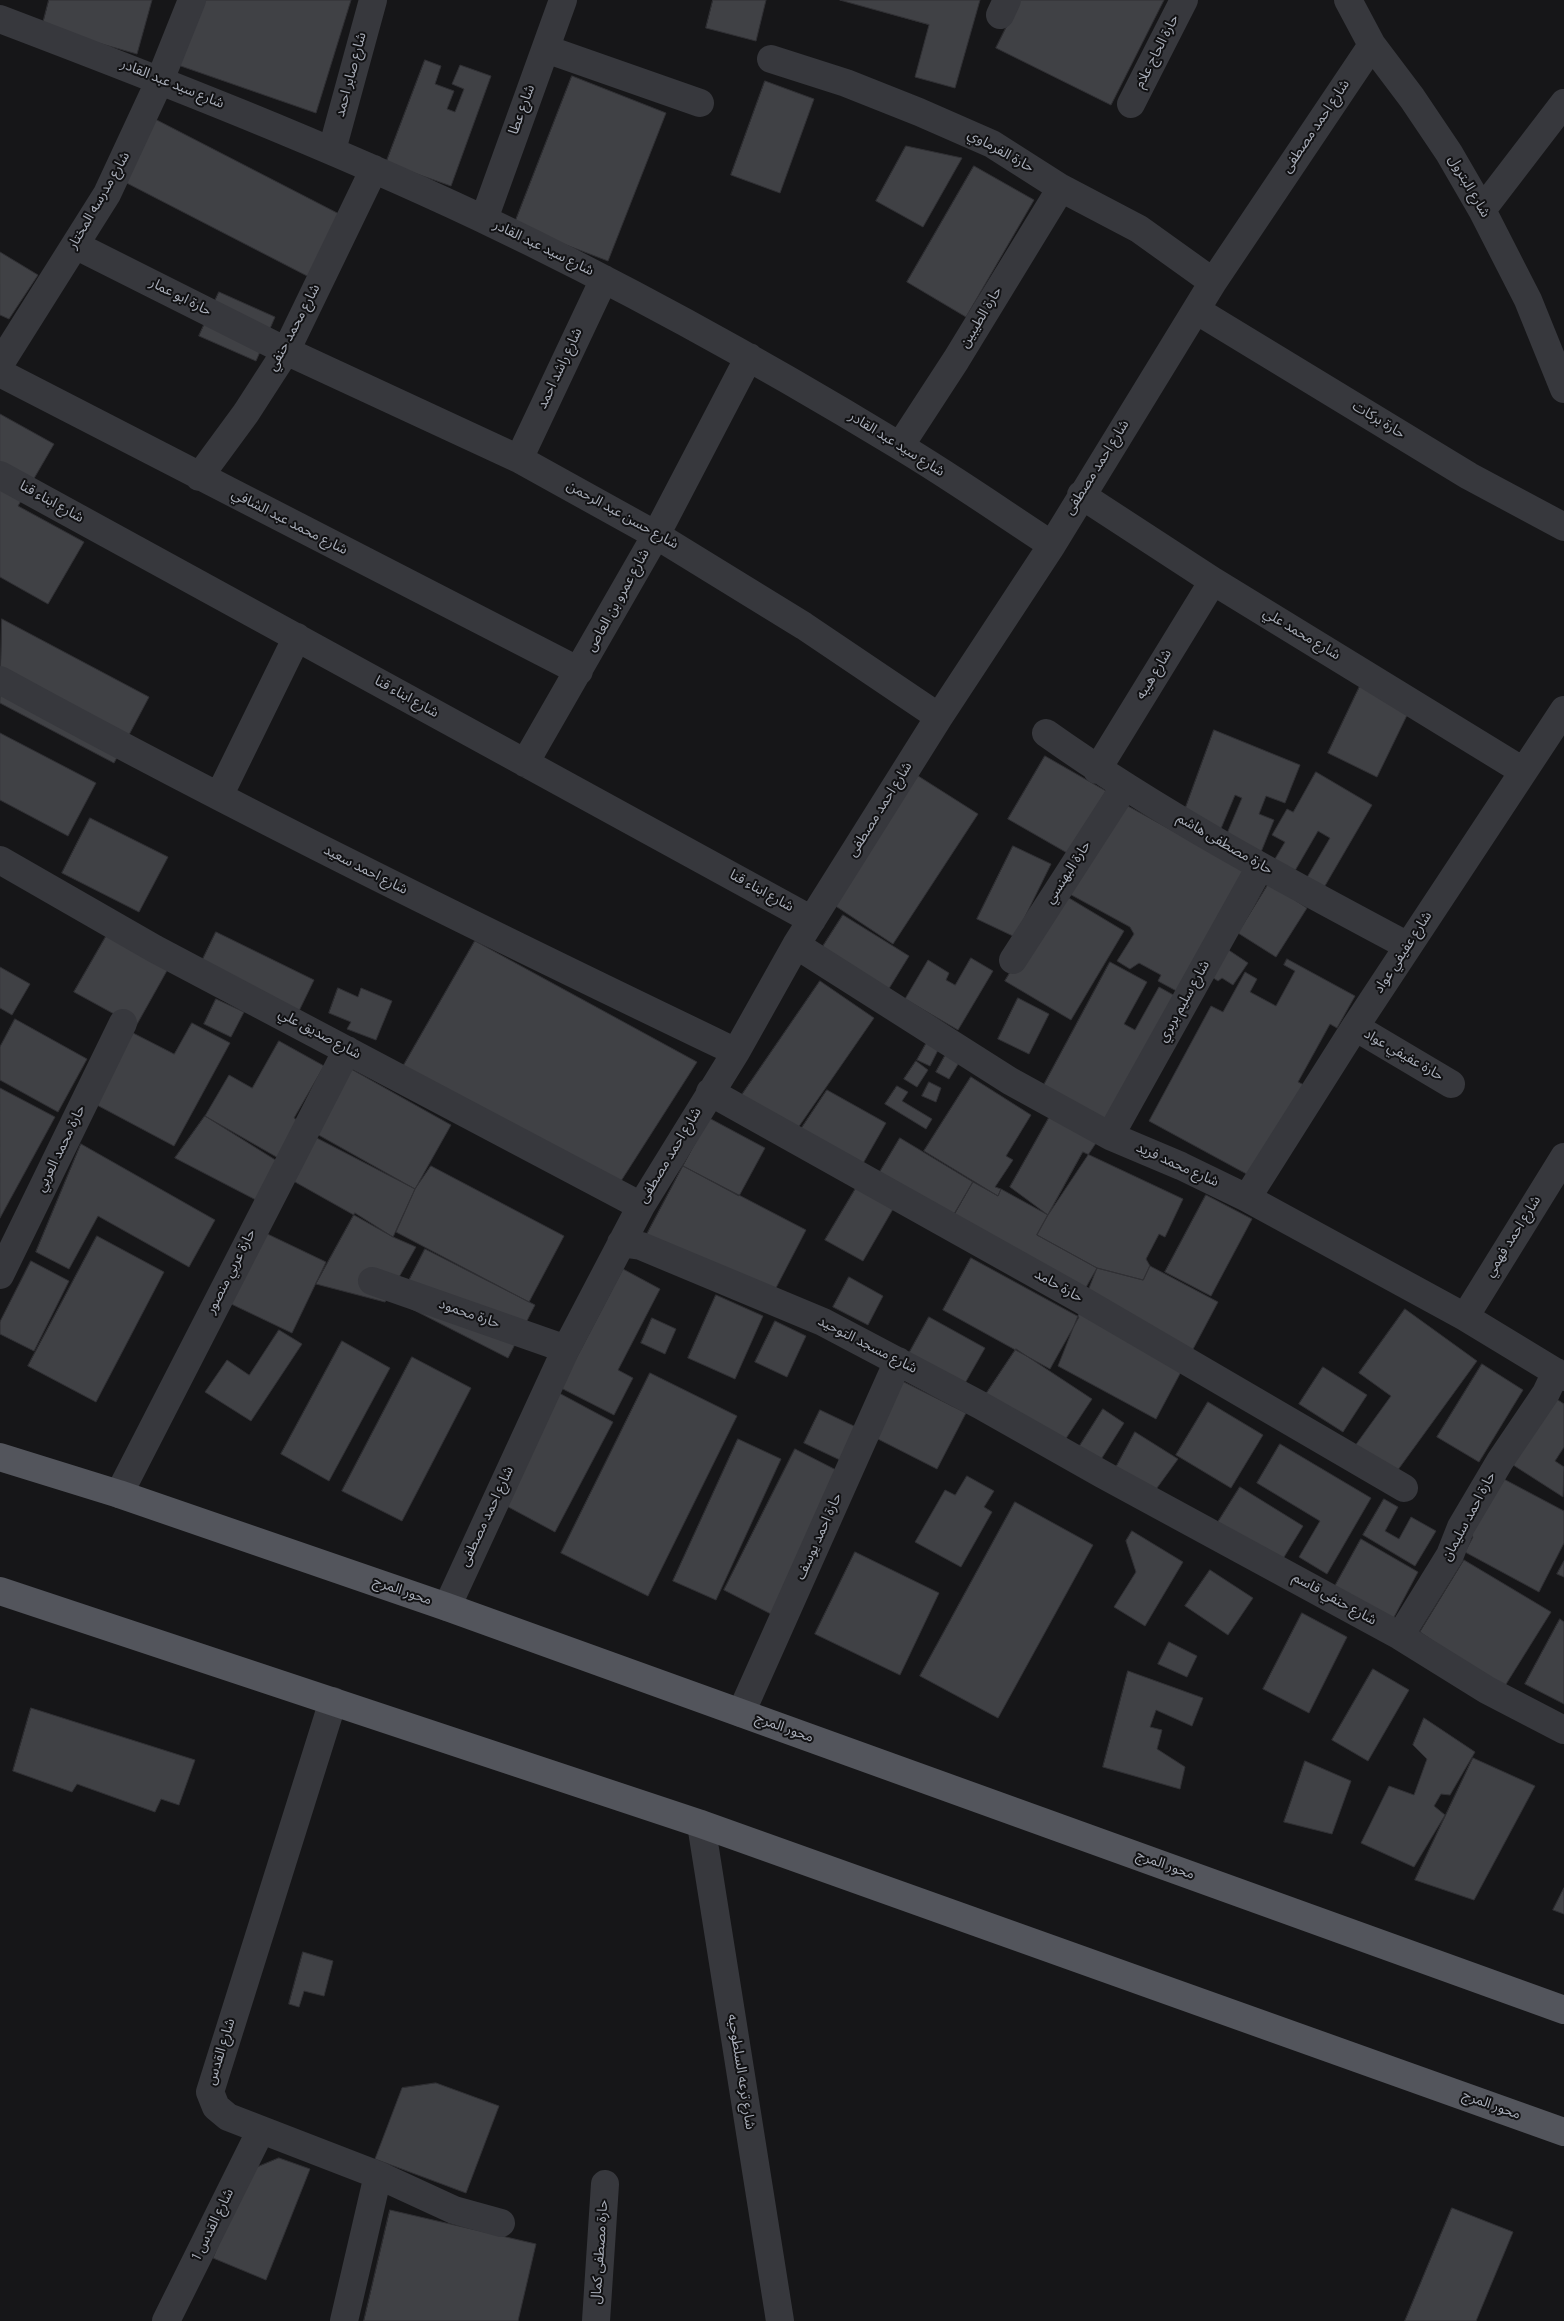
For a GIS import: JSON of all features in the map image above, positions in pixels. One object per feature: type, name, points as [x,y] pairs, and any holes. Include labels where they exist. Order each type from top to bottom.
[{"type":"main road","name":"محور المرج","points":[[0,1457],[119,1494],[447,1608],[1564,2010]]},
{"type":"main road","name":"محور المرج","points":[[0,1591],[701,1824],[1564,2132]]},
{"type":"street","name":"شارع مدرسه المختار","points":[[0,364],[9,331],[75,245],[107,194],[160,80],[192,0]]},
{"type":"street","name":"شارع صابر احمد","points":[[332,150],[373,0]]},
{"type":"street","name":"شارع عطا","points":[[484,219],[563,0]]},
{"type":"street","name":"حارة الحاج علام","points":[[1131,104],[1184,0]]},
{"type":"street","name":"شارع البترول","points":[[1348,0],[1372,45],[1412,98],[1482,210],[1528,300],[1564,389]]},
{"type":"street","name":"شارع سيد عبد القادر","points":[[0,19],[160,80],[332,150],[484,219],[604,279],[749,357],[900,446],[1052,545]]},
{"type":"street","name":"شارع احمد مصطفى","points":[[447,1608],[566,1349],[621,1243],[710,1092],[736,1052],[796,945],[939,716],[1052,545],[1212,282],[1372,45]]},
{"type":"street","points":[[546,49],[700,103]]},
{"type":"street","name":"حارة الفرماوي","points":[[770,59],[846,83],[992,144],[1061,188],[1139,229],[1212,282]]},
{"type":"street","points":[[1482,210],[1564,103]]},
{"type":"street","name":"شارع محمد حنفي","points":[[199,477],[246,413],[286,351],[374,169]]},
{"type":"street","name":"حارة الطيبين","points":[[900,446],[956,360],[1061,188]]},
{"type":"street","name":"حارة ابو عمار","points":[[75,245],[286,351]]},
{"type":"street","name":"شارع راشد احمد","points":[[519,459],[604,279]]},
{"type":"street","name":"حارة بركات","points":[[1196,310],[1461,471],[1564,527]]},
{"type":"street","name":"شارع حسن عبد الرحمن","points":[[286,351],[519,459],[656,535],[804,626],[939,716]]},
{"type":"street","name":"شارع عمرو بن العاص","points":[[525,763],[580,671],[656,535],[749,357]]},
{"type":"street","name":"شارع محمد عبد الشافي","points":[[0,373],[199,477],[580,671]]},
{"type":"street","name":"شارع ابناء قنا","points":[[0,476],[812,920]]},
{"type":"street","name":"شارع محمد علي","points":[[1081,495],[1213,581],[1523,771]]},
{"type":"street","name":"شارع هيبه","points":[[1097,770],[1213,581]]},
{"type":"street","points":[[219,796],[297,638]]},
{"type":"street","name":"شارع احمد سعيد","points":[[0,680],[219,796],[468,923],[736,1052]]},
{"type":"street","name":"شارع عفيفي عواد","points":[[1247,1198],[1408,946],[1564,710]]},
{"type":"street","name":"حارة مصطفى هاشم","points":[[1046,733],[1097,770],[1260,867],[1408,946]]},
{"type":"street","name":"حارة البهنسي","points":[[1013,960],[1125,786]]},
{"type":"street","name":"شارع صديق علي","points":[[0,860],[155,949],[642,1206]]},
{"type":"street","name":"شارع سليم بربري","points":[[1110,1136],[1260,867]]},
{"type":"street","name":"شارع محمد فريد","points":[[796,945],[1010,1081],[1110,1136],[1181,1166],[1247,1198],[1465,1316],[1560,1374]]},
{"type":"street","name":"حارة محمد العربي","points":[[0,1275],[123,1024]]},
{"type":"street","name":"حارة عفيفي عواد","points":[[1355,1028],[1451,1084]]},
{"type":"street","name":"حارة عربي منصور","points":[[119,1494],[347,1050]]},
{"type":"street","name":"حارة حامد","points":[[710,1092],[1080,1299],[1404,1488]]},
{"type":"street","name":"شارع احمد فهمي","points":[[1465,1316],[1564,1158]]},
{"type":"street","name":"شارع مسجد التوحيد","points":[[621,1243],[641,1246],[823,1322],[980,1405],[1102,1474]]},
{"type":"street","name":"حارة محمود","points":[[372,1282],[566,1349]]},
{"type":"street","name":"حارة احمد يوسف","points":[[741,1713],[898,1362]]},
{"type":"street","name":"حارة احمد سليمان","points":[[1400,1636],[1450,1555],[1461,1527],[1485,1486],[1560,1374]]},
{"type":"street","name":"شارع حنفي قاسم","points":[[1102,1474],[1400,1636],[1488,1690],[1564,1730]]},
{"type":"street","name":"شارع القدس","points":[[333,1701],[210,2092],[216,2107],[228,2117],[378,2175],[454,2210],[501,2223]]},
{"type":"street","name":"شارع ترعه السلطوحيه","points":[[701,1824],[780,2321]]},
{"type":"street","name":"شارع القدس 1","points":[[166,2321],[261,2130]]},
{"type":"street","points":[[344,2321],[378,2175]]},
{"type":"street","name":"حارة مصطفى كمال","points":[[596,2321],[605,2184]]},
{"type":"building","points":[[49,0],[152,0],[137,54],[42,27]]},
{"type":"building","points":[[195,0],[351,0],[316,113],[175,64]]},
{"type":"building","points":[[713,0],[766,0],[756,41],[706,28]]},
{"type":"building","points":[[840,0],[980,0],[955,88],[915,77],[929,25]]},
{"type":"building","points":[[1020,0],[1164,0],[1111,105],[996,48]]},
{"type":"building","points":[[425,60],[441,66],[435,84],[454,91],[447,109],[455,112],[464,89],[452,84],[460,65],[491,76],[451,186],[386,163]]},
{"type":"building","points":[[572,76],[666,113],[608,261],[514,225]]},
{"type":"building","points":[[765,81],[814,99],[780,193],[731,175]]},
{"type":"building","points":[[149,116],[345,217],[313,279],[117,178]]},
{"type":"building","points":[[906,146],[962,158],[923,227],[876,201]]},
{"type":"building","points":[[974,166],[1034,200],[966,317],[907,282]]},
{"type":"building","points":[[0,252],[38,275],[9,319],[0,315]]},
{"type":"building","points":[[219,292],[275,317],[256,361],[199,336]]},
{"type":"building","points":[[0,414],[54,444],[18,506],[84,542],[48,604],[0,577]]},
{"type":"building","points":[[2,619],[149,697],[114,763],[0,703]]},
{"type":"building","points":[[1360,686],[1410,709],[1377,777],[1328,753]]},
{"type":"building","points":[[1214,730],[1300,765],[1285,803],[1266,796],[1259,814],[1274,820],[1259,857],[1223,843],[1242,798],[1235,795],[1217,838],[1183,815]]},
{"type":"building","points":[[0,733],[96,783],[68,836],[0,800]]},
{"type":"building","points":[[1045,756],[1106,791],[1069,854],[1008,819]]},
{"type":"building","points":[[1316,772],[1372,805],[1319,896],[1302,886],[1330,838],[1318,831],[1289,881],[1269,869],[1285,842],[1272,835],[1287,809],[1293,812]]},
{"type":"building","points":[[915,774],[978,814],[893,944],[831,903]]},
{"type":"building","points":[[1117,800],[1249,873],[1182,994],[1158,981],[1161,975],[1139,963],[1130,969],[1117,961],[1134,934],[1130,927],[1066,892]]},
{"type":"building","points":[[90,818],[168,857],[139,912],[62,873]]},
{"type":"building","points":[[1013,846],[1051,864],[1015,937],[977,919]]},
{"type":"building","points":[[1269,883],[1307,908],[1276,957],[1238,933]]},
{"type":"building","points":[[1059,892],[1124,931],[1071,1020],[1005,981]]},
{"type":"building","points":[[843,915],[909,956],[885,995],[818,954]]},
{"type":"building","points":[[216,932],[314,980],[298,1013],[200,965]]},
{"type":"building","points":[[108,933],[169,967],[136,1026],[74,992]]},
{"type":"building","points":[[475,941],[697,1062],[621,1181],[401,1070]]},
{"type":"building","points":[[1221,945],[1248,963],[1233,985],[1222,978],[1218,981],[1206,973]]},
{"type":"building","points":[[971,958],[993,971],[958,1030],[905,999],[928,960],[949,973],[946,980],[955,985]]},
{"type":"building","points":[[1287,959],[1355,996],[1337,1028],[1330,1024],[1298,1082],[1304,1085],[1254,1178],[1149,1121],[1211,1006],[1223,1012],[1245,972],[1257,979],[1250,992],[1276,1006],[1295,971],[1284,965]]},
{"type":"building","points":[[1110,962],[1147,982],[1124,1024],[1135,1030],[1159,987],[1177,997],[1105,1131],[1039,1094]]},
{"type":"building","points":[[0,967],[30,984],[12,1015],[0,1008]]},
{"type":"building","points":[[820,981],[874,1018],[793,1135],[739,1099]]},
{"type":"building","points":[[338,988],[358,997],[361,988],[392,1001],[376,1040],[347,1029],[351,1022],[329,1013]]},
{"type":"building","points":[[1018,998],[1049,1014],[1029,1054],[998,1039]]},
{"type":"building","points":[[216,999],[244,1012],[231,1037],[204,1024]]},
{"type":"building","points":[[15,1019],[87,1059],[58,1112],[0,1080],[0,1047]]},
{"type":"building","points":[[192,1023],[230,1043],[174,1146],[95,1104],[133,1033],[174,1054]]},
{"type":"building","points":[[279,1041],[324,1066],[294,1118],[308,1127],[287,1163],[205,1116],[229,1075],[252,1088]]},
{"type":"building","points":[[927,1042],[939,1048],[930,1066],[917,1060]]},
{"type":"building","points":[[946,1054],[960,1061],[949,1079],[936,1072]]},
{"type":"building","points":[[916,1061],[928,1070],[917,1087],[904,1079]]},
{"type":"building","points":[[351,1069],[451,1125],[415,1189],[315,1133]]},
{"type":"building","points":[[971,1077],[1031,1115],[1006,1156],[1013,1160],[995,1187],[1001,1189],[998,1196],[924,1151]]},
{"type":"building","points":[[929,1082],[941,1088],[936,1102],[922,1096]]},
{"type":"building","points":[[897,1086],[908,1092],[902,1101],[932,1119],[926,1129],[885,1104]]},
{"type":"building","points":[[0,1088],[55,1117],[0,1218]]},
{"type":"building","points":[[827,1090],[886,1123],[857,1174],[797,1135]]},
{"type":"building","points":[[205,1116],[277,1161],[256,1200],[175,1158]]},
{"type":"building","points":[[1050,1116],[1096,1143],[1048,1215],[1010,1187]]},
{"type":"building","points":[[709,1118],[765,1148],[739,1196],[683,1166]]},
{"type":"building","points":[[311,1135],[415,1189],[393,1237],[288,1178]]},
{"type":"building","points":[[900,1138],[973,1182],[948,1224],[878,1175]]},
{"type":"building","points":[[81,1144],[215,1220],[189,1267],[98,1216],[69,1269],[36,1252]]},
{"type":"building","points":[[1083,1152],[1183,1199],[1165,1237],[1159,1234],[1146,1259],[1150,1266],[1143,1280],[1097,1268],[1037,1235]]},
{"type":"building","points":[[431,1166],[564,1236],[529,1302],[396,1232],[415,1189]]},
{"type":"building","points":[[683,1166],[806,1230],[765,1309],[638,1251]]},
{"type":"building","points":[[973,1182],[998,1196],[1001,1189],[1048,1215],[1037,1235],[1097,1268],[1081,1296],[948,1226]]},
{"type":"building","points":[[856,1188],[893,1209],[863,1261],[825,1240]]},
{"type":"building","points":[[1206,1195],[1252,1219],[1211,1296],[1165,1272]]},
{"type":"building","points":[[355,1213],[393,1237],[416,1247],[385,1302],[316,1284]]},
{"type":"building","points":[[259,1230],[326,1262],[292,1333],[225,1301]]},
{"type":"building","points":[[97,1236],[164,1272],[96,1402],[28,1366]]},
{"type":"building","points":[[425,1249],[535,1305],[508,1358],[398,1302]]},
{"type":"building","points":[[971,1258],[1079,1317],[1050,1369],[943,1310]]},
{"type":"building","points":[[31,1261],[69,1281],[34,1351],[0,1334],[0,1322]]},
{"type":"building","points":[[1150,1266],[1218,1302],[1156,1419],[1058,1366],[1097,1268],[1143,1280]]},
{"type":"building","points":[[623,1269],[660,1289],[618,1370],[633,1378],[614,1415],[561,1388]]},
{"type":"building","points":[[849,1277],[883,1296],[868,1325],[833,1307]]},
{"type":"building","points":[[716,1295],[763,1316],[735,1379],[688,1358]]},
{"type":"building","points":[[1405,1309],[1477,1361],[1384,1489],[1344,1461],[1391,1396],[1359,1373]]},
{"type":"building","points":[[929,1317],[985,1348],[952,1406],[897,1375]]},
{"type":"building","points":[[652,1318],[676,1329],[665,1354],[641,1343]]},
{"type":"building","points":[[775,1321],[806,1336],[787,1377],[755,1362]]},
{"type":"building","points":[[279,1330],[302,1344],[251,1421],[205,1392],[227,1360],[249,1375]]},
{"type":"building","points":[[342,1341],[390,1368],[329,1481],[281,1454]]},
{"type":"building","points":[[1016,1349],[1092,1399],[1055,1455],[976,1409]]},
{"type":"building","points":[[412,1357],[471,1388],[402,1521],[342,1491]]},
{"type":"building","points":[[1482,1364],[1523,1390],[1479,1462],[1437,1437]]},
{"type":"building","points":[[1323,1367],[1367,1395],[1343,1432],[1299,1404]]},
{"type":"building","points":[[650,1373],[737,1416],[648,1596],[561,1553]]},
{"type":"building","points":[[902,1381],[966,1413],[937,1469],[874,1437]]},
{"type":"building","points":[[559,1393],[613,1422],[555,1532],[501,1503]]},
{"type":"building","points":[[1552,1396],[1564,1404],[1564,1447],[1555,1461],[1564,1467],[1563,1497],[1510,1463]]},
{"type":"building","points":[[1208,1402],[1263,1435],[1231,1488],[1176,1455]]},
{"type":"building","points":[[1103,1409],[1124,1423],[1100,1461],[1079,1447]]},
{"type":"building","points":[[820,1410],[856,1427],[840,1460],[804,1443]]},
{"type":"building","points":[[1135,1432],[1178,1459],[1154,1492],[1114,1471]]},
{"type":"building","points":[[738,1439],[781,1459],[716,1600],[673,1581]]},
{"type":"building","points":[[1280,1444],[1371,1498],[1327,1574],[1299,1557],[1320,1521],[1257,1483]]},
{"type":"building","points":[[795,1449],[842,1473],[771,1614],[724,1590]]},
{"type":"building","points":[[967,1476],[994,1491],[984,1507],[992,1512],[961,1567],[915,1542],[945,1490],[955,1495]]},
{"type":"building","points":[[1498,1476],[1564,1511],[1564,1543],[1539,1592],[1465,1552],[1473,1537],[1469,1532]]},
{"type":"building","points":[[1240,1487],[1303,1526],[1281,1562],[1218,1522]]},
{"type":"building","points":[[1384,1499],[1398,1507],[1385,1531],[1399,1539],[1411,1517],[1436,1531],[1415,1566],[1363,1535]]},
{"type":"building","points":[[1015,1502],[1093,1545],[998,1718],[920,1676]]},
{"type":"building","points":[[1132,1531],[1183,1562],[1145,1626],[1114,1607],[1136,1572],[1126,1541]]},
{"type":"building","points":[[1361,1539],[1418,1572],[1393,1619],[1335,1586]]},
{"type":"building","points":[[855,1552],[939,1593],[900,1675],[815,1634]]},
{"type":"building","points":[[1464,1560],[1551,1612],[1503,1689],[1420,1632]]},
{"type":"building","points":[[1564,1561],[1564,1577],[1557,1574]]},
{"type":"building","points":[[1210,1570],[1253,1598],[1228,1635],[1185,1606]]},
{"type":"building","points":[[1302,1613],[1347,1637],[1309,1713],[1263,1689]]},
{"type":"building","points":[[1560,1619],[1564,1622],[1564,1704],[1525,1684]]},
{"type":"building","points":[[1169,1642],[1197,1656],[1187,1677],[1158,1664]]},
{"type":"building","points":[[1373,1669],[1409,1690],[1368,1761],[1332,1740]]},
{"type":"building","points":[[1128,1671],[1203,1698],[1192,1726],[1156,1710],[1150,1727],[1162,1730],[1157,1749],[1185,1767],[1180,1789],[1103,1767]]},
{"type":"building","points":[[31,1708],[195,1760],[179,1805],[161,1799],[155,1812],[77,1784],[72,1792],[13,1771]]},
{"type":"building","points":[[1424,1718],[1475,1752],[1450,1795],[1441,1794],[1434,1806],[1445,1815],[1414,1867],[1361,1843],[1389,1786],[1414,1795],[1427,1759],[1413,1745]]},
{"type":"building","points":[[1473,1758],[1535,1786],[1474,1900],[1415,1880]]},
{"type":"building","points":[[1305,1761],[1351,1781],[1332,1834],[1284,1822]]},
{"type":"building","points":[[1564,1888],[1564,1914],[1553,1910]]},
{"type":"building","points":[[303,1952],[333,1961],[324,1996],[304,1991],[299,2007],[289,2004]]},
{"type":"building","points":[[436,2083],[499,2106],[466,2193],[375,2159],[402,2088]]},
{"type":"building","points":[[279,2158],[310,2169],[266,2280],[213,2258],[248,2171]]},
{"type":"building","points":[[1452,2208],[1513,2232],[1476,2321],[1405,2321]]},
{"type":"building","points":[[390,2210],[536,2244],[518,2321],[364,2321]]}]
